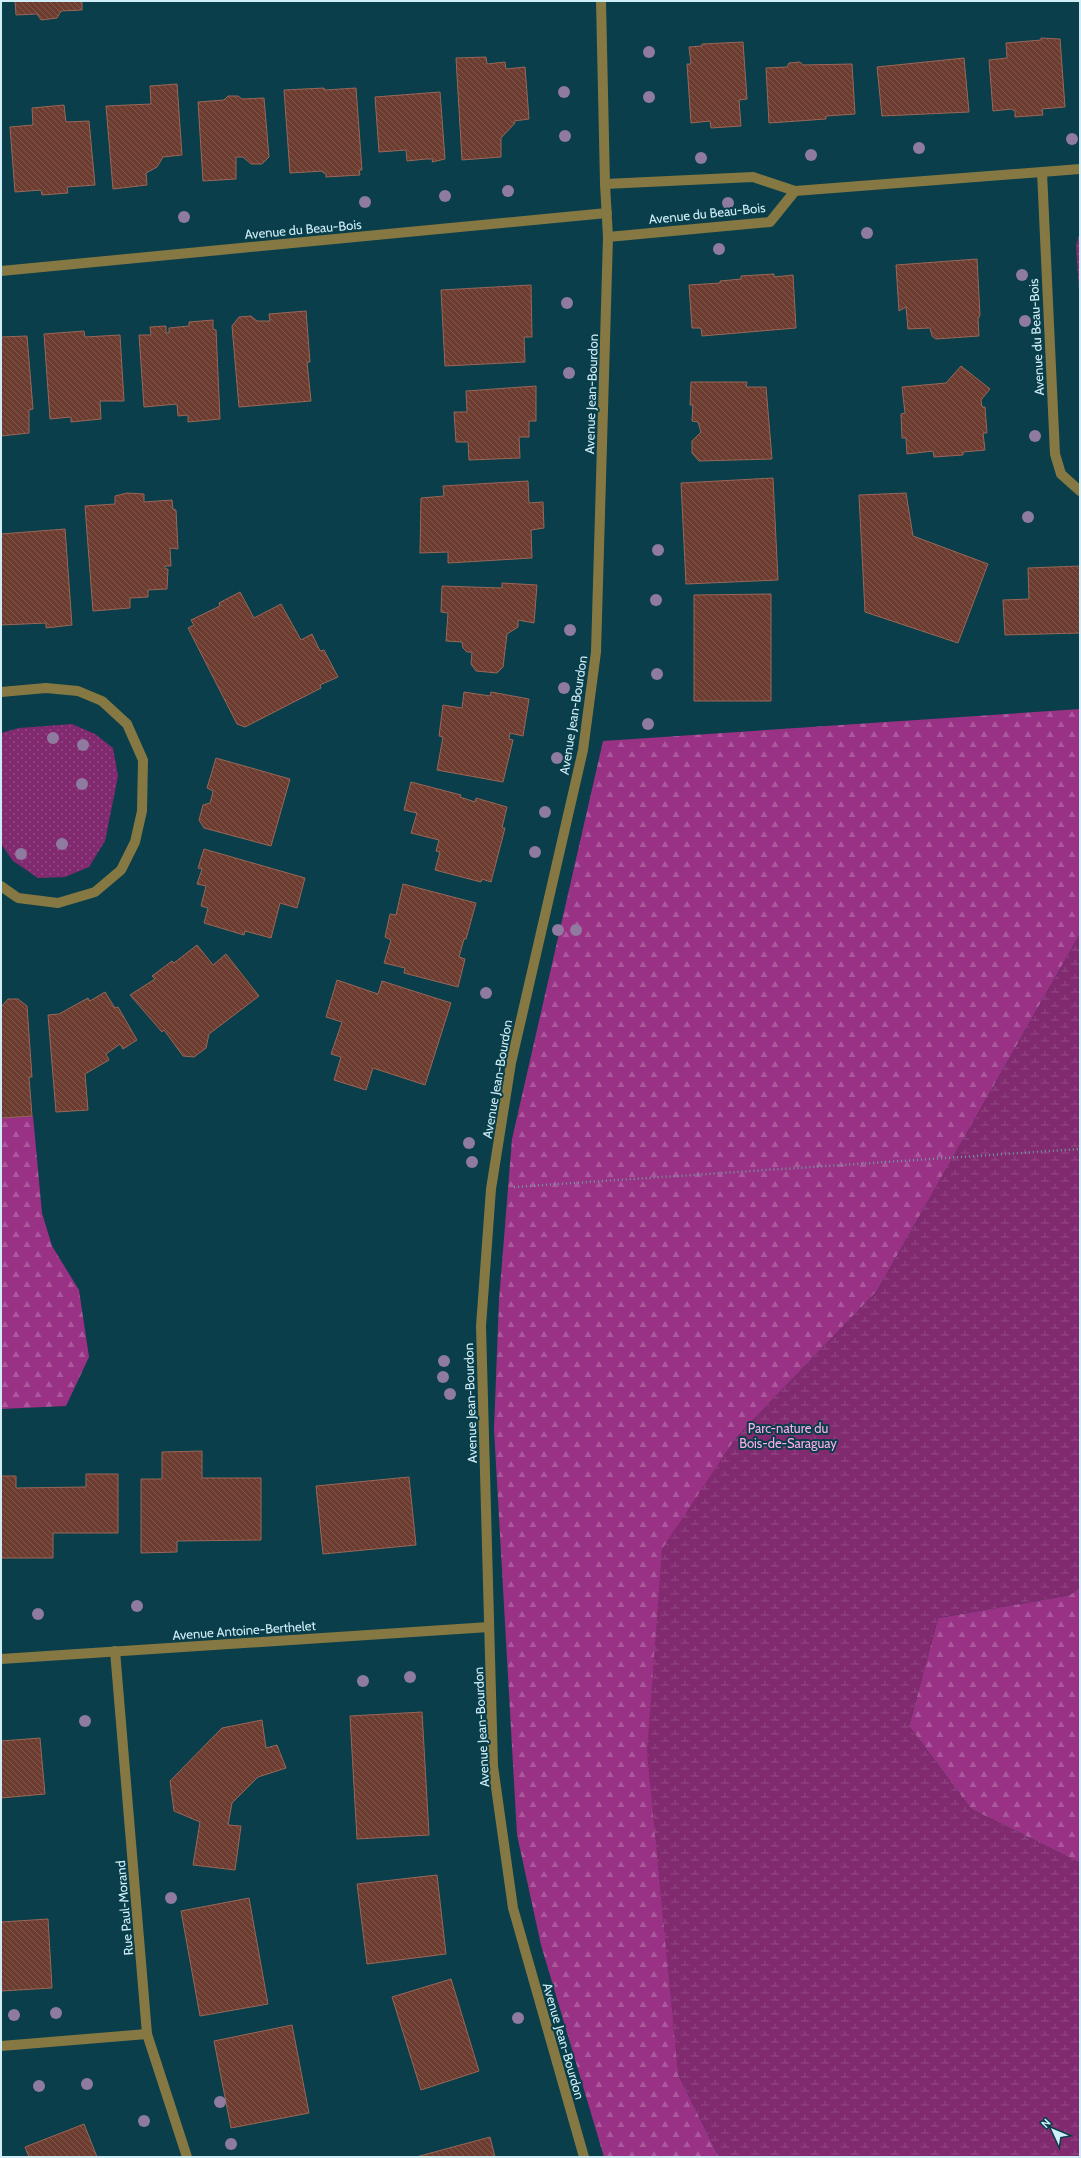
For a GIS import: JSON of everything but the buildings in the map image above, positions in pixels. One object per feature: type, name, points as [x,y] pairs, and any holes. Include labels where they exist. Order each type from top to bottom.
[{"type":"street","name":"Avenue Jean-Bourdon","points":[[584,2157],[513,1908],[493,1766],[481,1326],[491,1189],[511,1063],[583,750],[596,652],[608,237],[605,184],[601,1]]},
{"type":"street","name":"Avenue du Beau-Bois","points":[[605,184],[752,177],[795,191],[1080,169]]},
{"type":"street","name":"Avenue du Beau-Bois","points":[[1042,172],[1055,454],[1061,474],[1080,491]]},
{"type":"street","name":"Avenue du Beau-Bois","points":[[608,237],[770,222],[795,191]]},
{"type":"street","name":"Avenue du Beau-Bois","points":[[1,271],[607,213]]},
{"type":"street","points":[[1,692],[46,688],[72,690],[102,701],[127,724],[143,760],[142,811],[135,842],[121,870],[95,892],[58,903],[18,898],[1,886]]},
{"type":"street","name":"Avenue Antoine-Berthelet","points":[[1,1659],[489,1627]]},
{"type":"street","name":"Rue Paul-Morand","points":[[115,1651],[148,2034],[187,2157]]},
{"type":"street","points":[[1,2046],[148,2034]]},
{"type":"path","points":[[491,1189],[1080,1150]]},
{"type":"green space","points":[[1080,231],[1080,307],[1076,245]]},
{"type":"green space","points":[[1080,709],[1080,934],[877,1291],[734,1440],[678,2074],[719,2157],[604,2157],[541,1945],[517,1835],[494,1429],[499,1300],[512,1139],[603,741]]},
{"type":"green space","points":[[72,724],[95,734],[113,748],[118,776],[105,841],[89,867],[65,877],[38,878],[13,861],[1,844],[1,733],[19,728]]},
{"type":"green space","name":"Parc-nature du Bois-de-Saraguay","points":[[1080,934],[1080,1587],[1070,1595],[938,1618],[909,1726],[971,1809],[1080,1863],[1080,2157],[719,2157],[678,2074],[647,1752],[662,1549],[734,1440],[877,1291]]},
{"type":"green space","points":[[33,1116],[42,1213],[52,1246],[79,1290],[89,1357],[66,1406],[1,1409],[1,1118]]},
{"type":"green space","points":[[1080,1587],[1080,1863],[971,1809],[909,1726],[938,1618],[1070,1595]]}]
